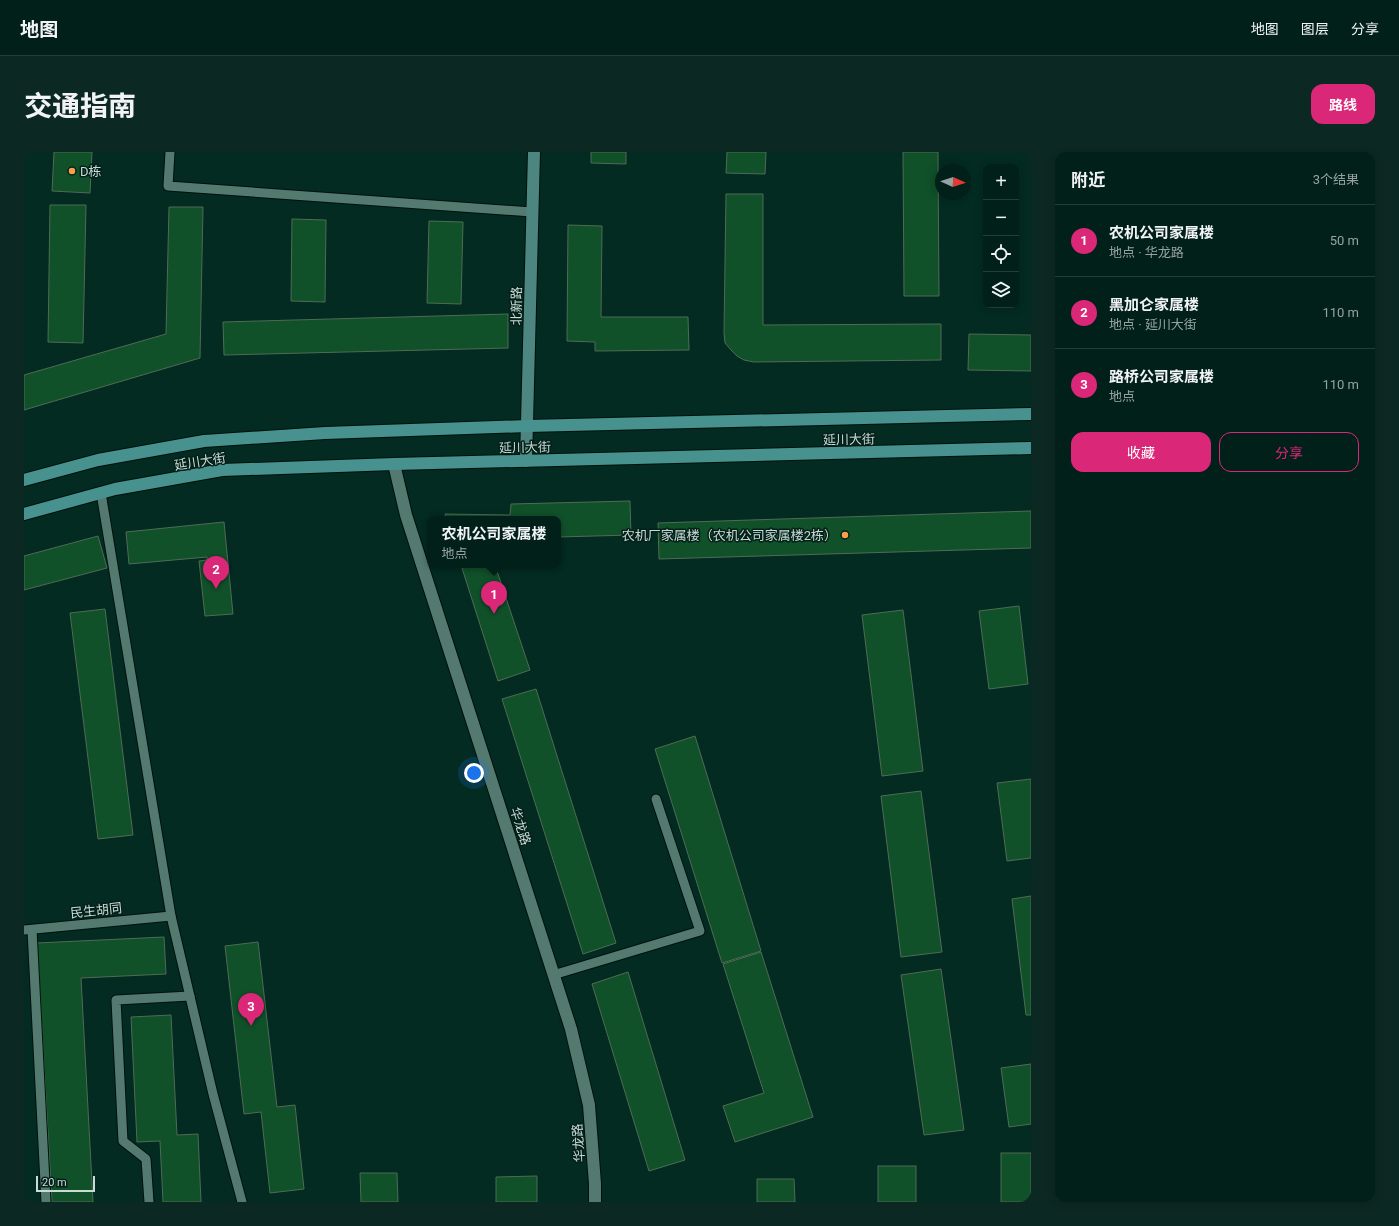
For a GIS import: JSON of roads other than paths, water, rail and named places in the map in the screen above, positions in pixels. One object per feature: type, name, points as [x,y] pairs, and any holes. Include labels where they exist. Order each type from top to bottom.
[{"type":"main road","name":"延川大街","points":[[24,480],[98,460],[204,441],[325,433],[527,426],[1031,414]]},
{"type":"main road","name":"延川大街","points":[[24,514],[115,489],[222,470],[394,464],[1031,448]]},
{"type":"street","name":"北新路","points":[[526,461],[534,152]]},
{"type":"street","name":"华龙路","points":[[394,464],[406,515],[571,1029],[589,1105],[595,1202]]},
{"type":"lane","points":[[170,152],[168,186],[532,212]]},
{"type":"lane","points":[[101,493],[171,916],[213,1094],[242,1202]]},
{"type":"lane","points":[[553,975],[700,931],[656,799]]},
{"type":"lane","name":"民生胡同","points":[[28,930],[171,916]]},
{"type":"lane","points":[[28,930],[46,1202]]},
{"type":"lane","points":[[149,1202],[146,1159],[123,1141],[116,1000],[190,996]]},
{"type":"place","name":"D栋","points":[[72,171]]},
{"type":"place","name":"农机厂家属楼（农机公司家属楼2栋）","points":[[845,535]]},
{"type":"place","name":"黑加仑家属楼","points":[[216,589]]},
{"type":"place","name":"农机公司家属楼","points":[[494,614]]},
{"type":"place","name":"路桥公司家属楼","points":[[251,1026]]}]
